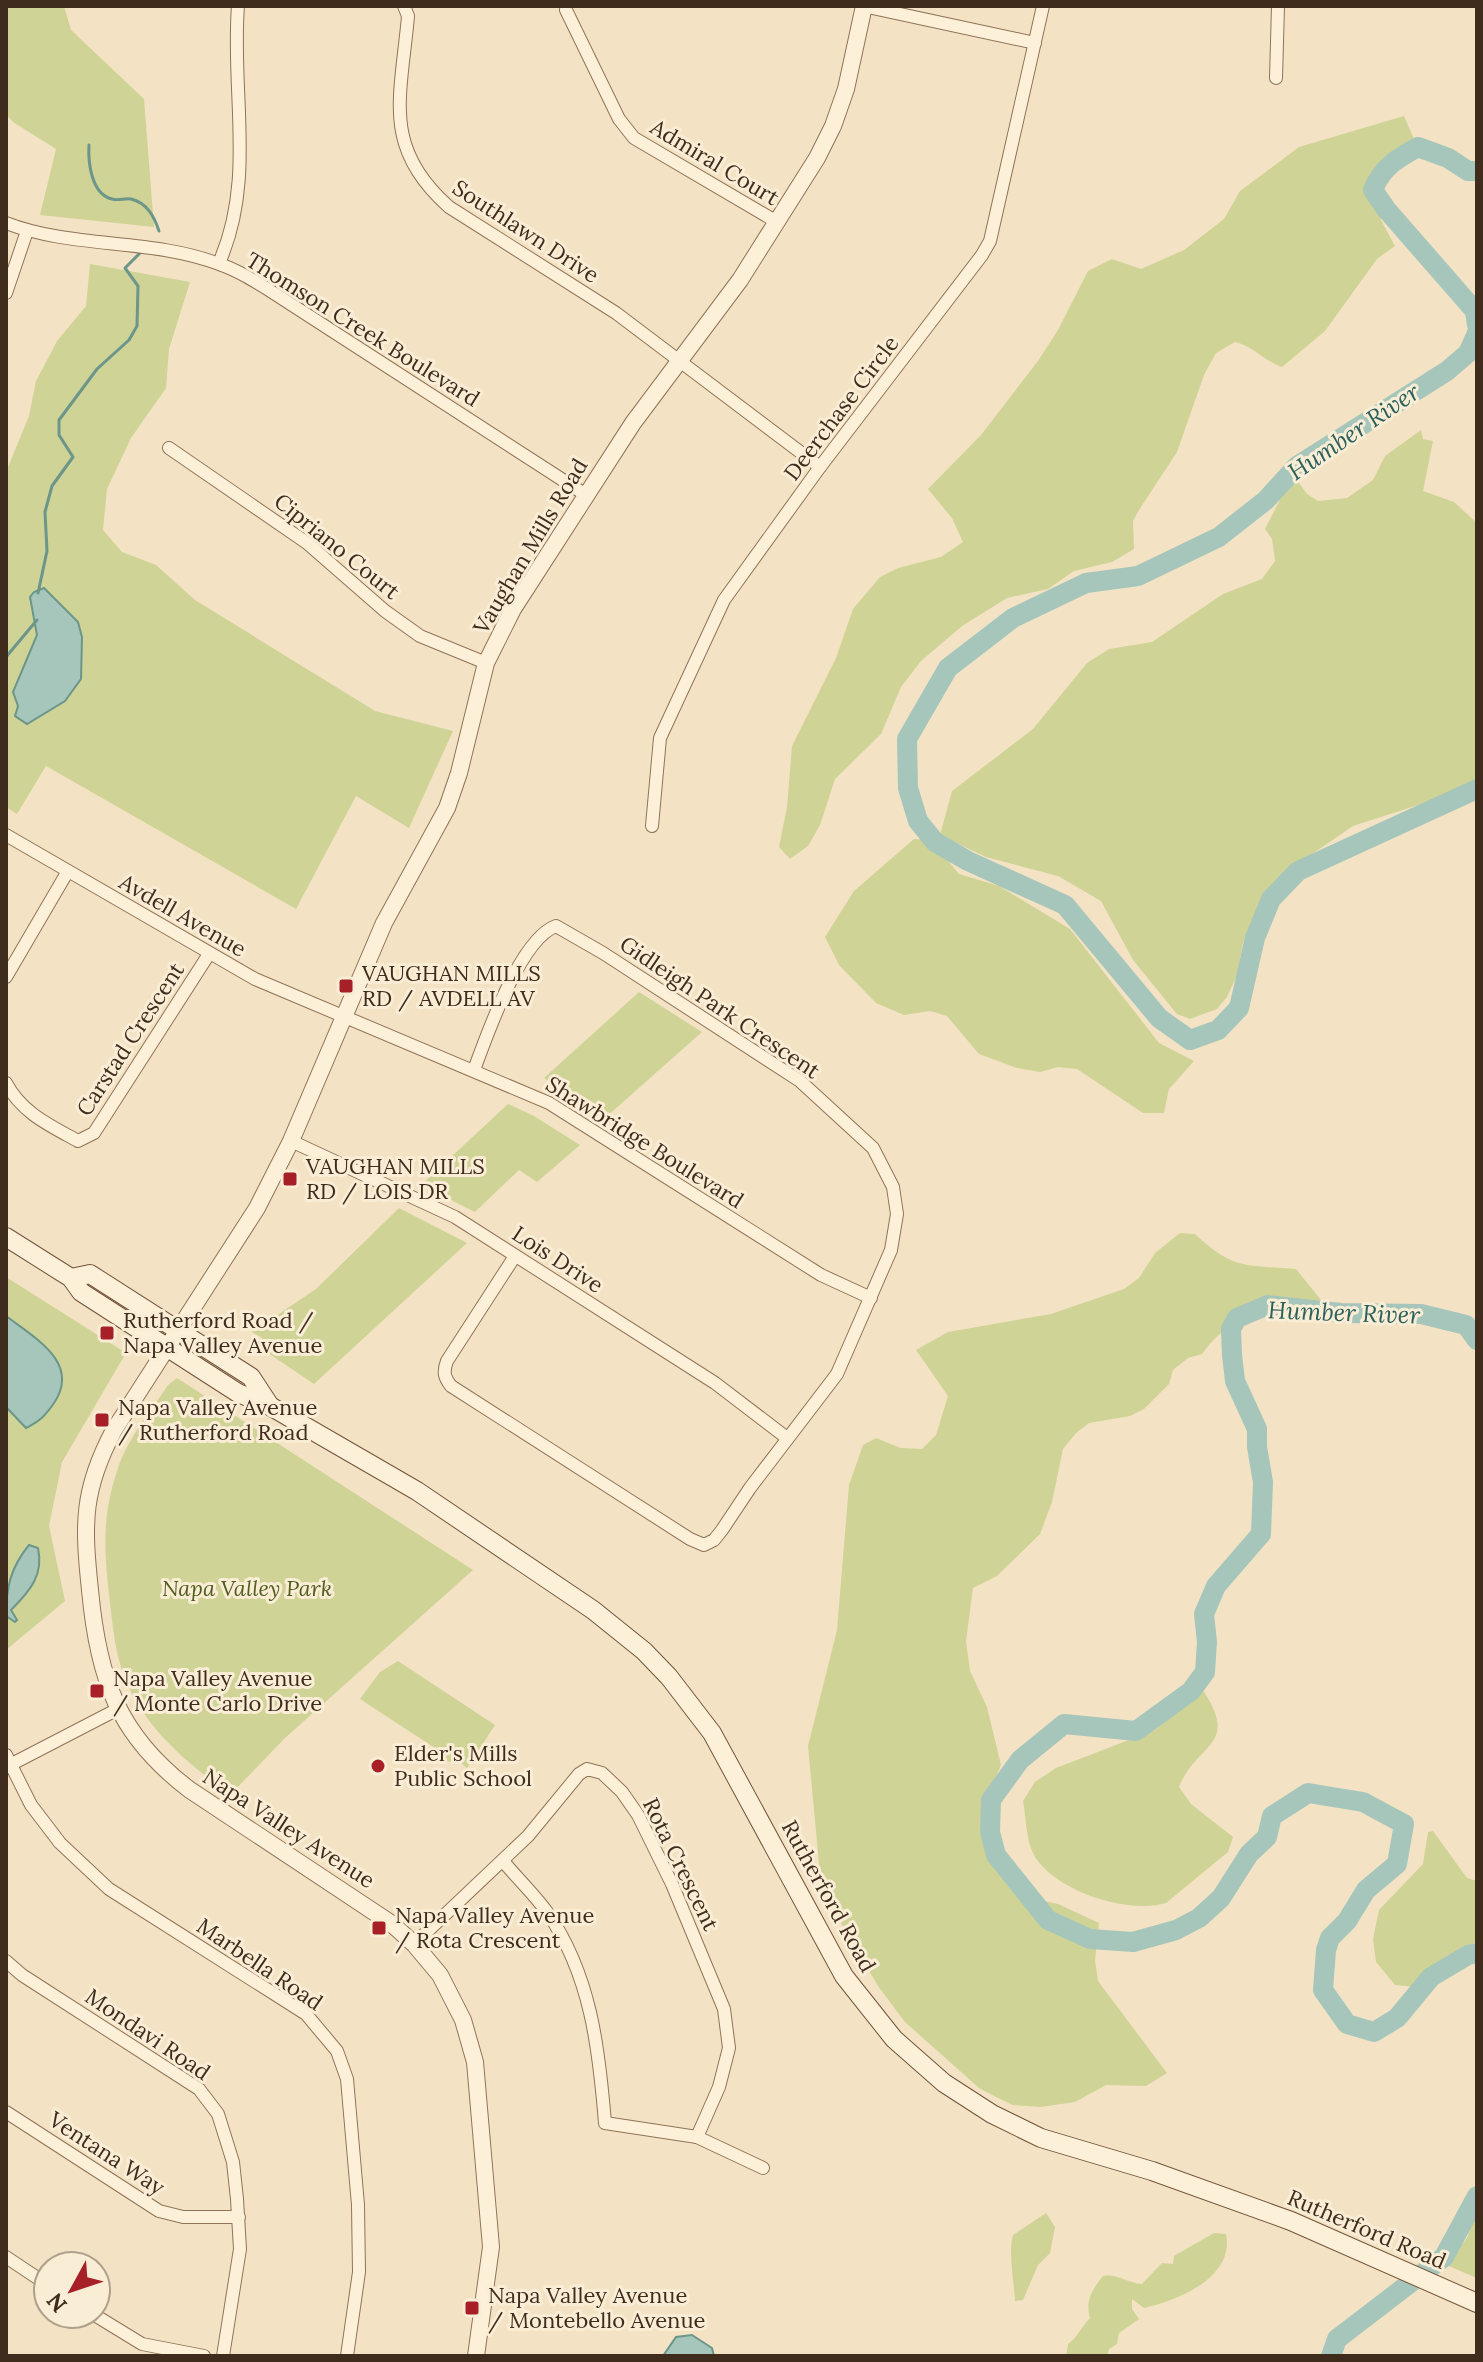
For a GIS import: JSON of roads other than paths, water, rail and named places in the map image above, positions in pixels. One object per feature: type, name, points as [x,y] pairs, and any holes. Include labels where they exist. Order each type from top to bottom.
[{"type":"main road","name":"Rutherford Road","points":[[6,1237],[71,1278],[81,1292],[238,1393],[270,1406],[417,1491],[593,1610],[652,1660],[687,1698],[726,1756],[844,1976],[880,2023],[936,2076],[981,2108],[1034,2135],[1152,2171],[1291,2221],[1471,2300]]},
{"type":"main road","name":"Rutherford Road","points":[[71,1278],[90,1274],[179,1330],[251,1377],[270,1406]]},
{"type":"street","points":[[219,263],[228,243],[241,174],[238,6]]},
{"type":"street","name":"Southlawn Drive","points":[[404,6],[408,16],[401,138],[427,188],[449,207],[616,313],[820,467]]},
{"type":"street","points":[[864,6],[1035,43]]},
{"type":"street","name":"Vaughan Mills Road","points":[[167,1348],[257,1208],[291,1141],[384,923],[447,808],[459,773],[486,663],[513,609],[633,423],[740,280],[817,158],[837,117],[864,6]]},
{"type":"street","name":"Deerchase Circle","points":[[652,826],[660,738],[724,600],[990,241],[1043,6]]},
{"type":"street","points":[[1276,78],[1278,6]]},
{"type":"street","name":"Admiral Court","points":[[566,10],[619,119],[634,138],[777,222]]},
{"type":"street","name":"Thomson Creek Boulevard","points":[[6,223],[27,231],[155,249],[219,263],[269,290],[586,495]]},
{"type":"street","points":[[6,293],[27,231]]},
{"type":"street","name":"Cipriano Court","points":[[169,448],[307,543],[385,611],[420,636],[486,663]]},
{"type":"street","name":"Avdell Avenue","points":[[6,835],[255,979],[345,1017]]},
{"type":"street","points":[[6,977],[68,871]]},
{"type":"street","name":"Gidleigh Park Crescent","points":[[474,1070],[494,1018],[521,963],[543,933],[556,926],[785,1070],[831,1108],[873,1148],[890,1178],[897,1214],[891,1250],[837,1374],[722,1530],[714,1540],[704,1545],[451,1386],[443,1371],[447,1361],[515,1256]]},
{"type":"street","name":"Carstad Crescent","points":[[6,1083],[35,1118],[78,1141],[94,1133],[209,954]]},
{"type":"street","name":"Shawbridge Boulevard","points":[[345,1017],[549,1103],[821,1275],[871,1298]]},
{"type":"street","name":"Lois Drive","points":[[291,1141],[455,1217],[715,1383],[787,1438]]},
{"type":"street","name":"Napa Valley Avenue","points":[[167,1348],[99,1458],[85,1516],[84,1537],[97,1652],[104,1678],[118,1709],[145,1748],[178,1780],[369,1907],[414,1944],[440,1975],[456,2004],[475,2062],[491,2247],[476,2356]]},
{"type":"street","points":[[8,1762],[118,1709]]},
{"type":"street","name":"Marbella Road","points":[[8,1762],[31,1805],[60,1843],[109,1889],[306,2014],[337,2051],[347,2079],[358,2205],[359,2272],[347,2356]]},
{"type":"street","name":"Rota Crescent","points":[[414,1944],[528,1836],[579,1774],[587,1769],[602,1773],[622,1792],[638,1815],[672,1884],[724,2009],[729,2048],[719,2087],[697,2137]]},
{"type":"street","points":[[503,1861],[547,1912],[581,1975],[599,2053],[605,2123],[697,2137],[763,2168]]},
{"type":"street","name":"Mondavi Road","points":[[6,1961],[22,1975],[199,2089],[218,2114],[233,2162],[240,2249],[223,2356]]},
{"type":"street","name":"Ventana Way","points":[[6,2112],[159,2211],[183,2217],[239,2217]]},
{"type":"street","points":[[6,2257],[32,2274]]},
{"type":"street","points":[[112,2326],[142,2344],[204,2356]]},
{"type":"water","points":[[44,588],[78,622],[82,637],[81,679],[65,701],[27,724],[15,716],[18,706],[13,692],[37,635],[30,597]]},
{"type":"water","points":[[6,1316],[51,1353],[62,1376],[61,1389],[54,1403],[42,1418],[26,1428],[6,1407]]},
{"type":"water","points":[[29,1545],[38,1548],[39,1566],[34,1582],[11,1610],[17,1620],[15,1622],[6,1616],[7,1596],[14,1569]]},
{"type":"water","points":[[692,2335],[712,2348],[714,2356],[663,2356],[676,2337]]},
{"type":"waterway","points":[[89,145],[90,168],[99,191],[112,199],[131,199],[146,207],[159,231]]},
{"type":"waterway","name":"Humber River","points":[[1477,171],[1468,171],[1448,158],[1418,147],[1386,169],[1373,190],[1475,311],[1477,325]]},
{"type":"waterway","points":[[38,593],[47,551],[45,512],[52,486],[73,457],[59,435],[59,420],[97,369],[129,340],[137,326],[138,286],[125,268],[143,250]]},
{"type":"waterway","name":"Humber River","points":[[1477,333],[1468,353],[1447,371],[1297,466],[1266,500],[1219,537],[1138,576],[1086,583],[1013,618],[948,668],[907,739],[908,788],[918,821],[935,842],[968,861],[1065,905],[1159,1018],[1190,1040],[1218,1030],[1239,1008],[1255,938],[1271,899],[1298,871],[1477,789]]},
{"type":"waterway","points":[[6,657],[37,620]]},
{"type":"waterway","name":"Humber River","points":[[1477,1340],[1466,1325],[1421,1314],[1341,1313],[1268,1305],[1237,1318],[1231,1329],[1232,1355],[1235,1381],[1257,1429],[1263,1482],[1261,1534],[1216,1586],[1204,1614],[1207,1642],[1205,1672],[1191,1691],[1136,1731],[1064,1724],[1020,1760],[991,1800],[990,1832],[996,1855],[1048,1920],[1090,1939],[1133,1942],[1176,1930],[1199,1918],[1221,1898],[1249,1854],[1267,1837],[1272,1816],[1308,1793],[1363,1802],[1404,1824],[1397,1864],[1366,1890],[1347,1921],[1330,1938],[1326,1950],[1323,1990],[1347,2024],[1374,2032],[1397,2018],[1431,1977],[1477,1953]]},
{"type":"waterway","name":"Humber River","points":[[1331,2356],[1337,2339],[1444,2257],[1477,2196]]},
{"type":"place","name":"VAUGHAN MILLS RD / AVDELL AV","points":[[346,986]]},
{"type":"place","name":"VAUGHAN MILLS RD / LOIS DR","points":[[290,1179]]},
{"type":"place","name":"Rutherford Road / Napa Valley Avenue","points":[[107,1333]]},
{"type":"place","name":"Napa Valley Avenue / Rutherford Road","points":[[102,1420]]},
{"type":"place","name":"Napa Valley Avenue / Monte Carlo Drive","points":[[97,1691]]},
{"type":"place","name":"Elder's Mills Public School","points":[[378,1766]]},
{"type":"place","name":"Napa Valley Avenue / Rota Crescent","points":[[379,1928]]},
{"type":"place","name":"Napa Valley Avenue / Montebello Avenue","points":[[472,2308]]},
{"type":"park label","name":"Napa Valley Park","points":[[247,1588]]}]
